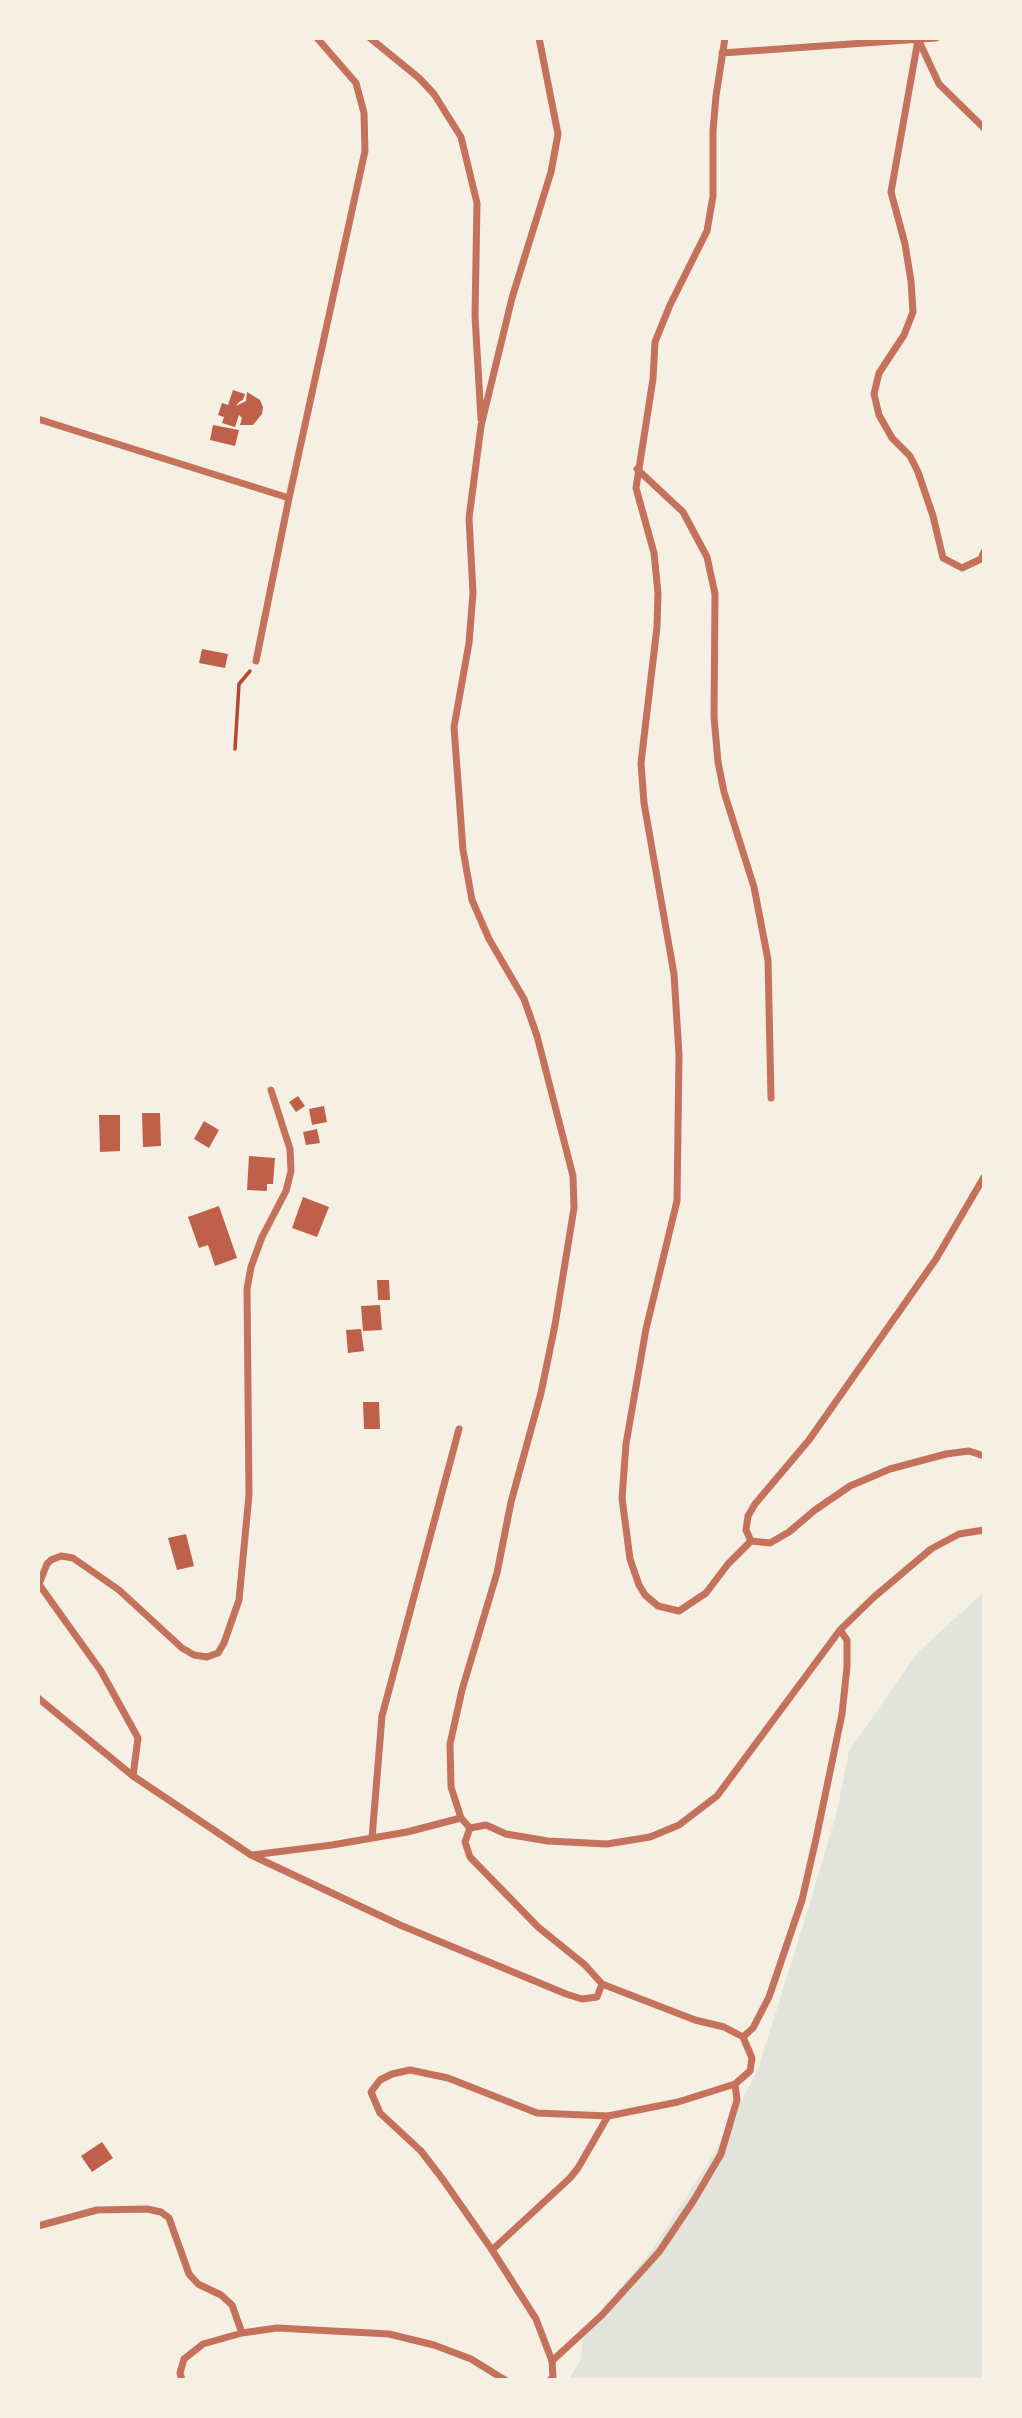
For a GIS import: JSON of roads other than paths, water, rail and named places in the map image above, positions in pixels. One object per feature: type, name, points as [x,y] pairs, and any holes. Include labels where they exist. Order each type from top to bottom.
[{"type":"street","points":[[256,661],[365,151],[364,113],[356,83],[317,38]]},
{"type":"street","points":[[370,38],[419,78],[433,94],[451,117],[464,146],[477,203],[475,316],[481,426]]},
{"type":"street","points":[[470,1828],[461,1818],[451,1787],[450,1744],[462,1690],[497,1573],[511,1502],[541,1393],[574,1208],[573,1176],[537,1036],[524,999],[489,939],[472,900],[463,850],[454,727],[469,643],[473,593],[469,518],[481,426],[512,298],[551,172],[558,134],[539,38]]},
{"type":"street","points":[[725,38],[713,131],[713,196],[707,231],[670,305],[655,342],[653,379],[637,469],[636,488],[654,553],[658,593],[657,627],[641,763],[644,803],[674,974],[679,1055],[677,1200],[641,1354],[626,1444],[622,1498],[630,1559],[645,1595],[658,1606],[679,1611],[706,1593],[728,1564],[751,1541],[770,1542],[789,1532],[850,1486],[890,1469],[957,1452],[969,1451],[984,1456]]},
{"type":"street","points":[[722,53],[936,38]]},
{"type":"street","points":[[918,39],[939,83],[984,128]]},
{"type":"street","points":[[918,39],[891,192],[905,244],[913,312],[904,335],[878,373],[874,394],[879,415],[892,438],[910,456],[918,472],[933,516],[943,558],[962,568],[981,559],[984,552]]},
{"type":"street","points":[[38,419],[289,498]]},
{"type":"street","points":[[637,469],[683,512],[707,557],[715,594],[714,717],[718,762],[724,792],[754,887],[768,960],[771,1098]]},
{"type":"street","points":[[133,1776],[138,1738],[101,1671],[39,1584],[51,1560],[61,1556],[73,1558],[118,1590],[182,1648],[194,1655],[207,1657],[218,1653],[224,1643],[239,1600],[247,1533],[250,1446],[247,1289],[258,1247],[286,1191],[291,1171],[290,1149],[271,1090]]},
{"type":"street","points":[[751,1541],[746,1530],[748,1516],[755,1504],[809,1440],[869,1357],[936,1259],[984,1177]]},
{"type":"street","points":[[372,1838],[382,1716],[459,1429]]},
{"type":"street","points":[[470,1828],[486,1825],[506,1834],[548,1841],[607,1844],[650,1838],[679,1825],[717,1796],[840,1630],[874,1597],[931,1549],[959,1534],[984,1530]]},
{"type":"street","points":[[743,2037],[753,2028],[769,1997],[802,1900],[814,1851],[842,1714],[847,1667],[846,1640],[840,1630]]},
{"type":"street","points":[[38,1698],[133,1776],[251,1855],[400,1925],[566,1994],[582,1999],[597,1997],[601,1984]]},
{"type":"street","points":[[251,1855],[418,1830],[461,1818]]},
{"type":"street","points":[[470,1828],[465,1842],[470,1857],[538,1927],[585,1965],[601,1984],[695,2020],[723,2027],[743,2037],[752,2058],[750,2071],[735,2084],[678,2102],[608,2116],[537,2113],[448,2078],[410,2070],[380,2080],[371,2092],[380,2113],[421,2151],[492,2250],[536,2319],[552,2361],[551,2379]]},
{"type":"street","points":[[552,2361],[602,2315],[659,2252],[694,2200],[721,2154],[737,2100],[735,2084]]},
{"type":"street","points":[[492,2250],[578,2168],[608,2116]]},
{"type":"street","points":[[38,2226],[97,2210],[147,2209],[161,2213],[169,2218],[189,2274],[198,2284],[221,2295],[232,2305],[242,2333]]},
{"type":"street","points":[[182,2379],[180,2373],[184,2359],[203,2344],[242,2333],[277,2328],[389,2334],[435,2344],[471,2359],[505,2379]]}]
